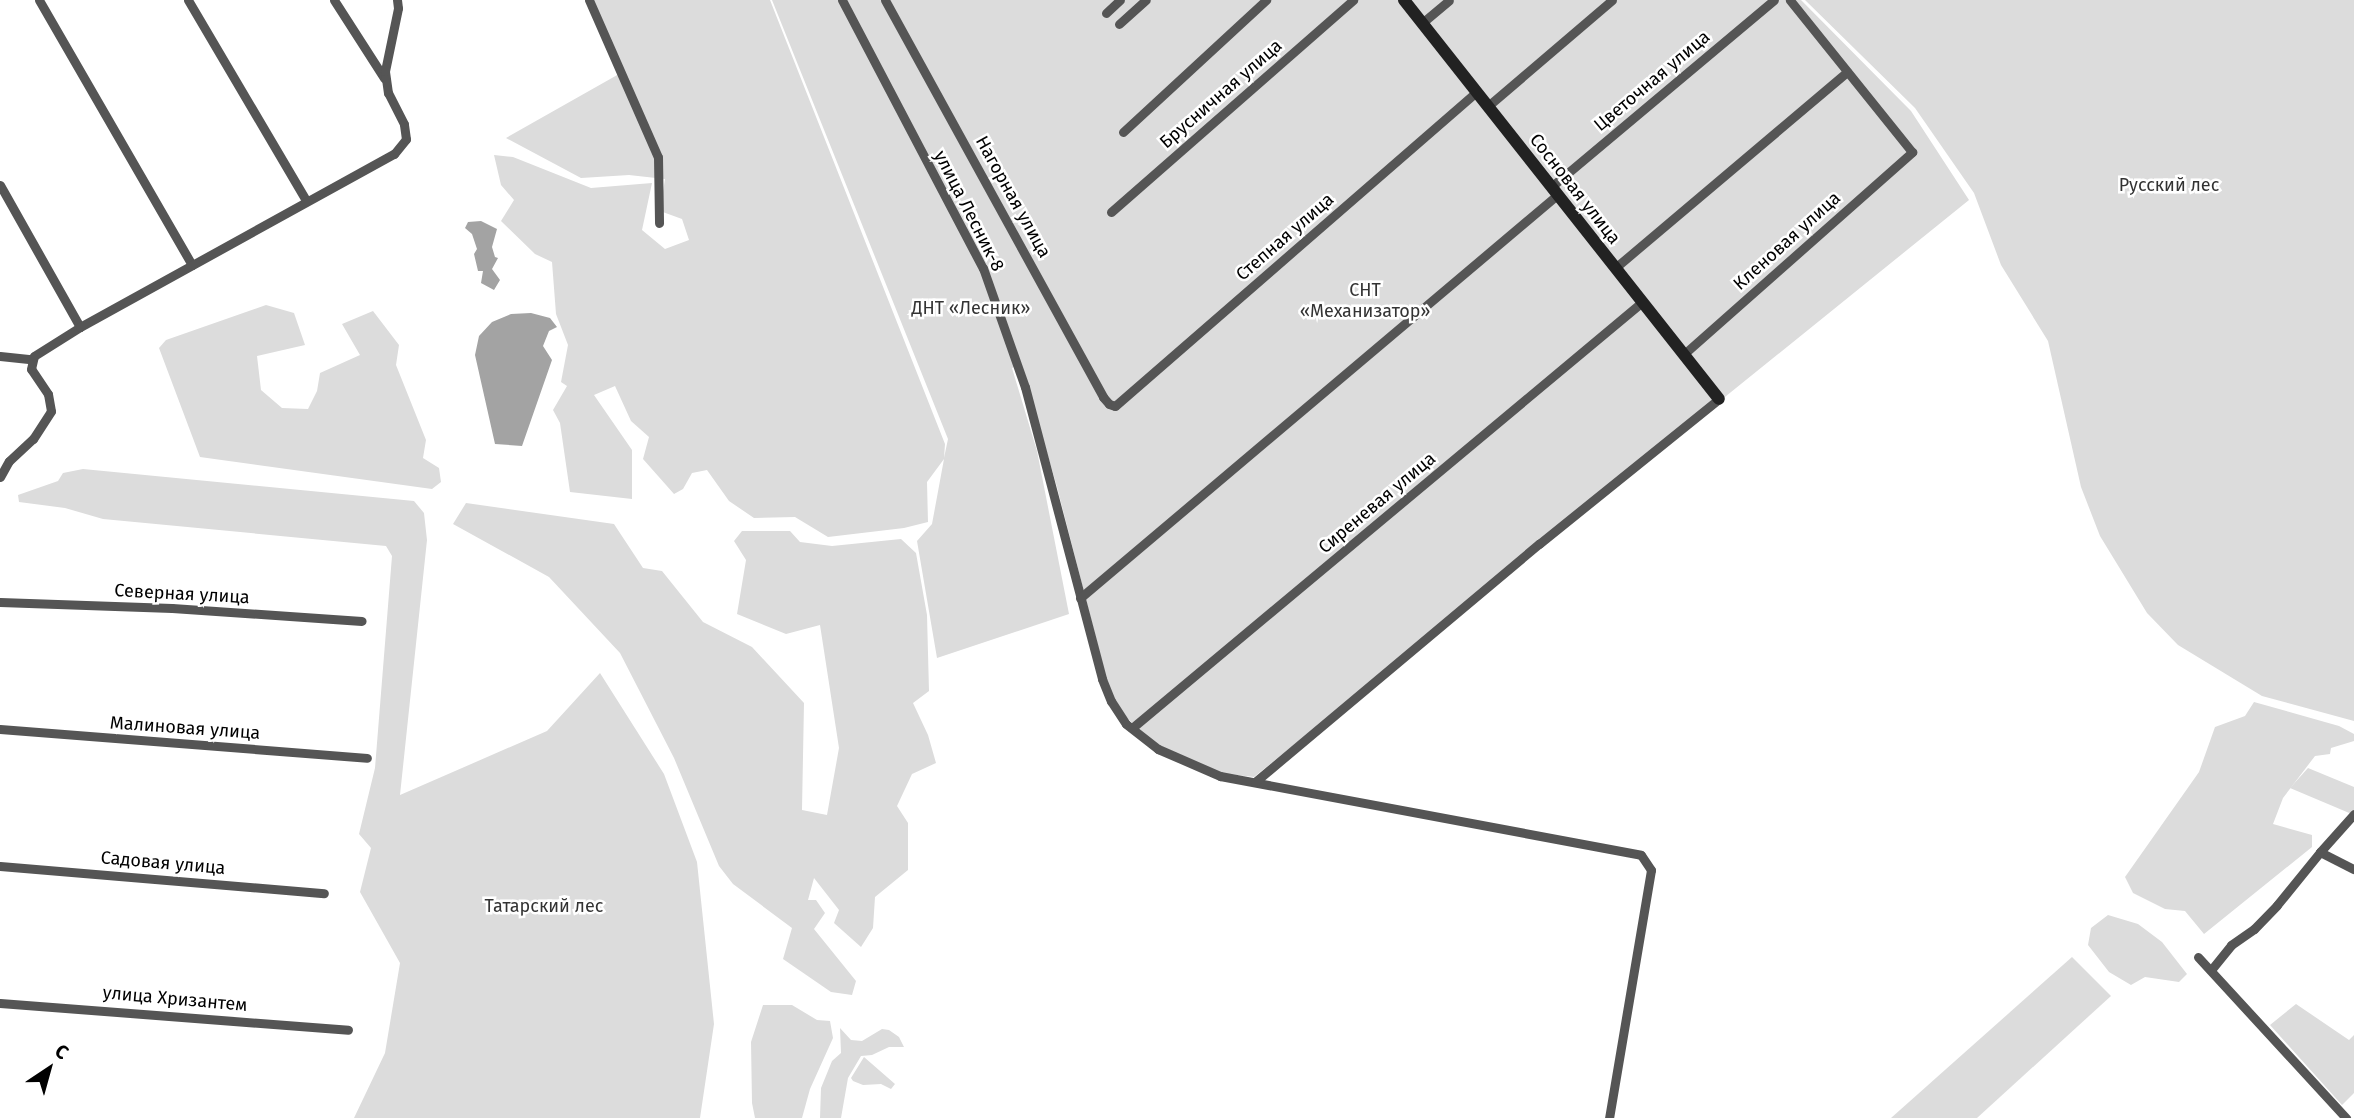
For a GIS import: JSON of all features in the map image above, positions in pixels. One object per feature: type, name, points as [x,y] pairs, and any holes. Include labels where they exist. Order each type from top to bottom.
[{"type":"street","points":[[39,0],[192,265]]},
{"type":"street","points":[[188,0],[306,200]]},
{"type":"street","points":[[0,356],[31,359],[80,327],[394,153],[406,139],[404,124],[387,83],[334,0]]},
{"type":"street","points":[[387,83],[385,71],[398,8],[397,0]]},
{"type":"street","points":[[589,0],[658,158],[659,223]]},
{"type":"street","name":"улица Лесник-8","points":[[842,0],[983,268],[1024,387],[1080,598],[1111,701],[1132,728],[1158,749],[1220,776],[1641,855],[1651,870],[1609,1118]]},
{"type":"street","name":"Нагорная улица","points":[[885,0],[1103,397],[1115,406]]},
{"type":"street","points":[[1106,13],[1120,0]]},
{"type":"street","points":[[1119,24],[1146,0]]},
{"type":"street","points":[[1122,132],[1266,0]]},
{"type":"street","name":"Брусничная улица","points":[[1111,212],[1353,0]]},
{"type":"street","name":"Сосновая улица","points":[[1404,0],[1719,399]]},
{"type":"street","points":[[1422,23],[1449,0]]},
{"type":"street","points":[[1488,106],[1612,0]]},
{"type":"street","name":"Цветочная улица","points":[[1080,598],[1774,0]]},
{"type":"street","points":[[1615,268],[1847,72],[1790,0]]},
{"type":"street","name":"Кленовая улица","points":[[1684,354],[1912,152],[1847,72]]},
{"type":"street","name":"Степная улица","points":[[1115,406],[1475,93]]},
{"type":"street","points":[[0,185],[80,327]]},
{"type":"street","name":"Сиреневая улица","points":[[1132,728],[1642,302]]},
{"type":"street","points":[[0,477],[9,461],[33,439],[51,411],[48,394],[31,369],[31,359]]},
{"type":"street","points":[[1255,782],[1475,597],[1719,399]]},
{"type":"street","name":"Северная улица","points":[[0,603],[172,608],[362,621]]},
{"type":"street","name":"Малиновая улица","points":[[0,729],[367,758]]},
{"type":"street","points":[[2211,970],[2231,945],[2254,929],[2277,905],[2354,814]]},
{"type":"street","points":[[2320,852],[2333,861],[2354,869]]},
{"type":"street","name":"Садовая улица","points":[[0,866],[324,893]]},
{"type":"street","points":[[2198,957],[2346,1118]]},
{"type":"street","name":"улица Хризантем","points":[[0,1003],[348,1030]]},
{"type":"green space","name":"СНТ «Механизатор»","points":[[592,0],[770,0],[945,444],[944,458],[948,439],[772,0],[1801,0],[1911,111],[1969,200],[1254,777],[1210,772],[1150,740],[1126,717],[1109,689],[1057,487],[1021,363],[1012,368],[1037,451],[1069,614],[937,658],[917,541],[932,524],[944,459],[927,482],[928,522],[904,528],[828,537],[795,517],[754,518],[729,501],[707,470],[692,473],[683,489],[674,494],[643,459],[649,437],[631,421],[615,386],[594,395],[632,450],[632,499],[570,492],[560,423],[553,410],[567,386],[561,382],[568,345],[556,314],[552,262],[535,254],[501,221],[514,200],[501,185],[494,155],[513,157],[591,188],[652,183],[642,230],[665,249],[689,240],[682,219],[660,211],[665,179],[629,175],[581,178],[506,138],[619,74]]},
{"type":"green space","name":"Русский лес","points":[[1805,0],[2354,0],[2354,721],[2262,696],[2178,645],[2147,613],[2100,536],[2081,487],[2048,341],[2001,265],[1974,193],[1915,108]]},
{"type":"green space","points":[[266,305],[294,313],[305,345],[257,356],[261,390],[282,408],[308,409],[317,391],[320,373],[360,355],[342,324],[373,311],[399,345],[396,365],[426,440],[423,458],[439,468],[441,482],[432,489],[200,457],[159,348],[166,340]]},
{"type":"green space","name":"Татарский лес","points":[[83,469],[414,501],[424,513],[427,540],[400,795],[547,731],[600,673],[664,774],[697,862],[714,1024],[700,1118],[354,1118],[385,1053],[400,963],[360,892],[371,848],[359,834],[375,768],[392,556],[386,546],[103,519],[65,508],[19,502],[18,495],[58,481],[63,473]]},
{"type":"green space","points":[[466,503],[614,524],[643,568],[662,571],[703,622],[752,647],[804,703],[802,810],[827,815],[839,748],[820,625],[786,634],[737,614],[746,560],[734,541],[742,531],[790,531],[800,542],[832,546],[901,539],[916,553],[927,615],[929,691],[913,703],[928,735],[936,763],[912,774],[897,806],[908,823],[908,870],[875,897],[873,928],[861,947],[834,923],[839,910],[814,878],[808,900],[816,900],[825,913],[814,929],[856,981],[852,995],[831,992],[783,959],[792,928],[733,884],[719,866],[674,758],[620,653],[549,577],[453,524]]},
{"type":"green space","points":[[2254,702],[2339,726],[2354,734],[2354,741],[2331,748],[2330,754],[2315,756],[2283,798],[2273,824],[2312,835],[2312,847],[2204,934],[2185,911],[2165,909],[2133,893],[2125,877],[2199,772],[2215,727],[2245,716]]},
{"type":"green space","points":[[2308,768],[2354,787],[2354,815],[2290,788]]},
{"type":"green space","points":[[2108,915],[2138,924],[2162,942],[2187,974],[2179,982],[2145,977],[2131,985],[2109,972],[2088,945],[2091,928]]},
{"type":"green space","points":[[2072,957],[2111,996],[1977,1118],[1891,1118]]},
{"type":"green space","points":[[2296,1004],[2349,1040],[2354,1035],[2354,1093],[2342,1105],[2270,1025]]},
{"type":"green space","points":[[763,1005],[792,1005],[817,1020],[830,1021],[833,1038],[810,1089],[802,1118],[755,1118],[752,1103],[751,1042]]},
{"type":"green space","points":[[840,1028],[851,1040],[862,1041],[882,1029],[889,1030],[899,1037],[904,1047],[889,1047],[872,1055],[861,1056],[848,1078],[841,1118],[820,1118],[821,1088],[832,1061],[841,1053]]},
{"type":"green space","points":[[864,1057],[895,1084],[891,1089],[881,1084],[863,1085],[853,1081],[851,1078]]},
{"type":"shaded area","points":[[481,221],[497,229],[492,247],[495,257],[498,258],[492,269],[500,280],[494,290],[481,283],[483,271],[478,271],[474,254],[477,249],[472,234],[465,228],[468,222]]},
{"type":"shaded area","points":[[531,313],[550,318],[557,327],[549,331],[543,346],[552,360],[522,446],[495,444],[475,355],[479,336],[492,322],[511,314]]},
{"type":"park label","name":"ДНТ «Лесник»","points":[[971,308]]}]
